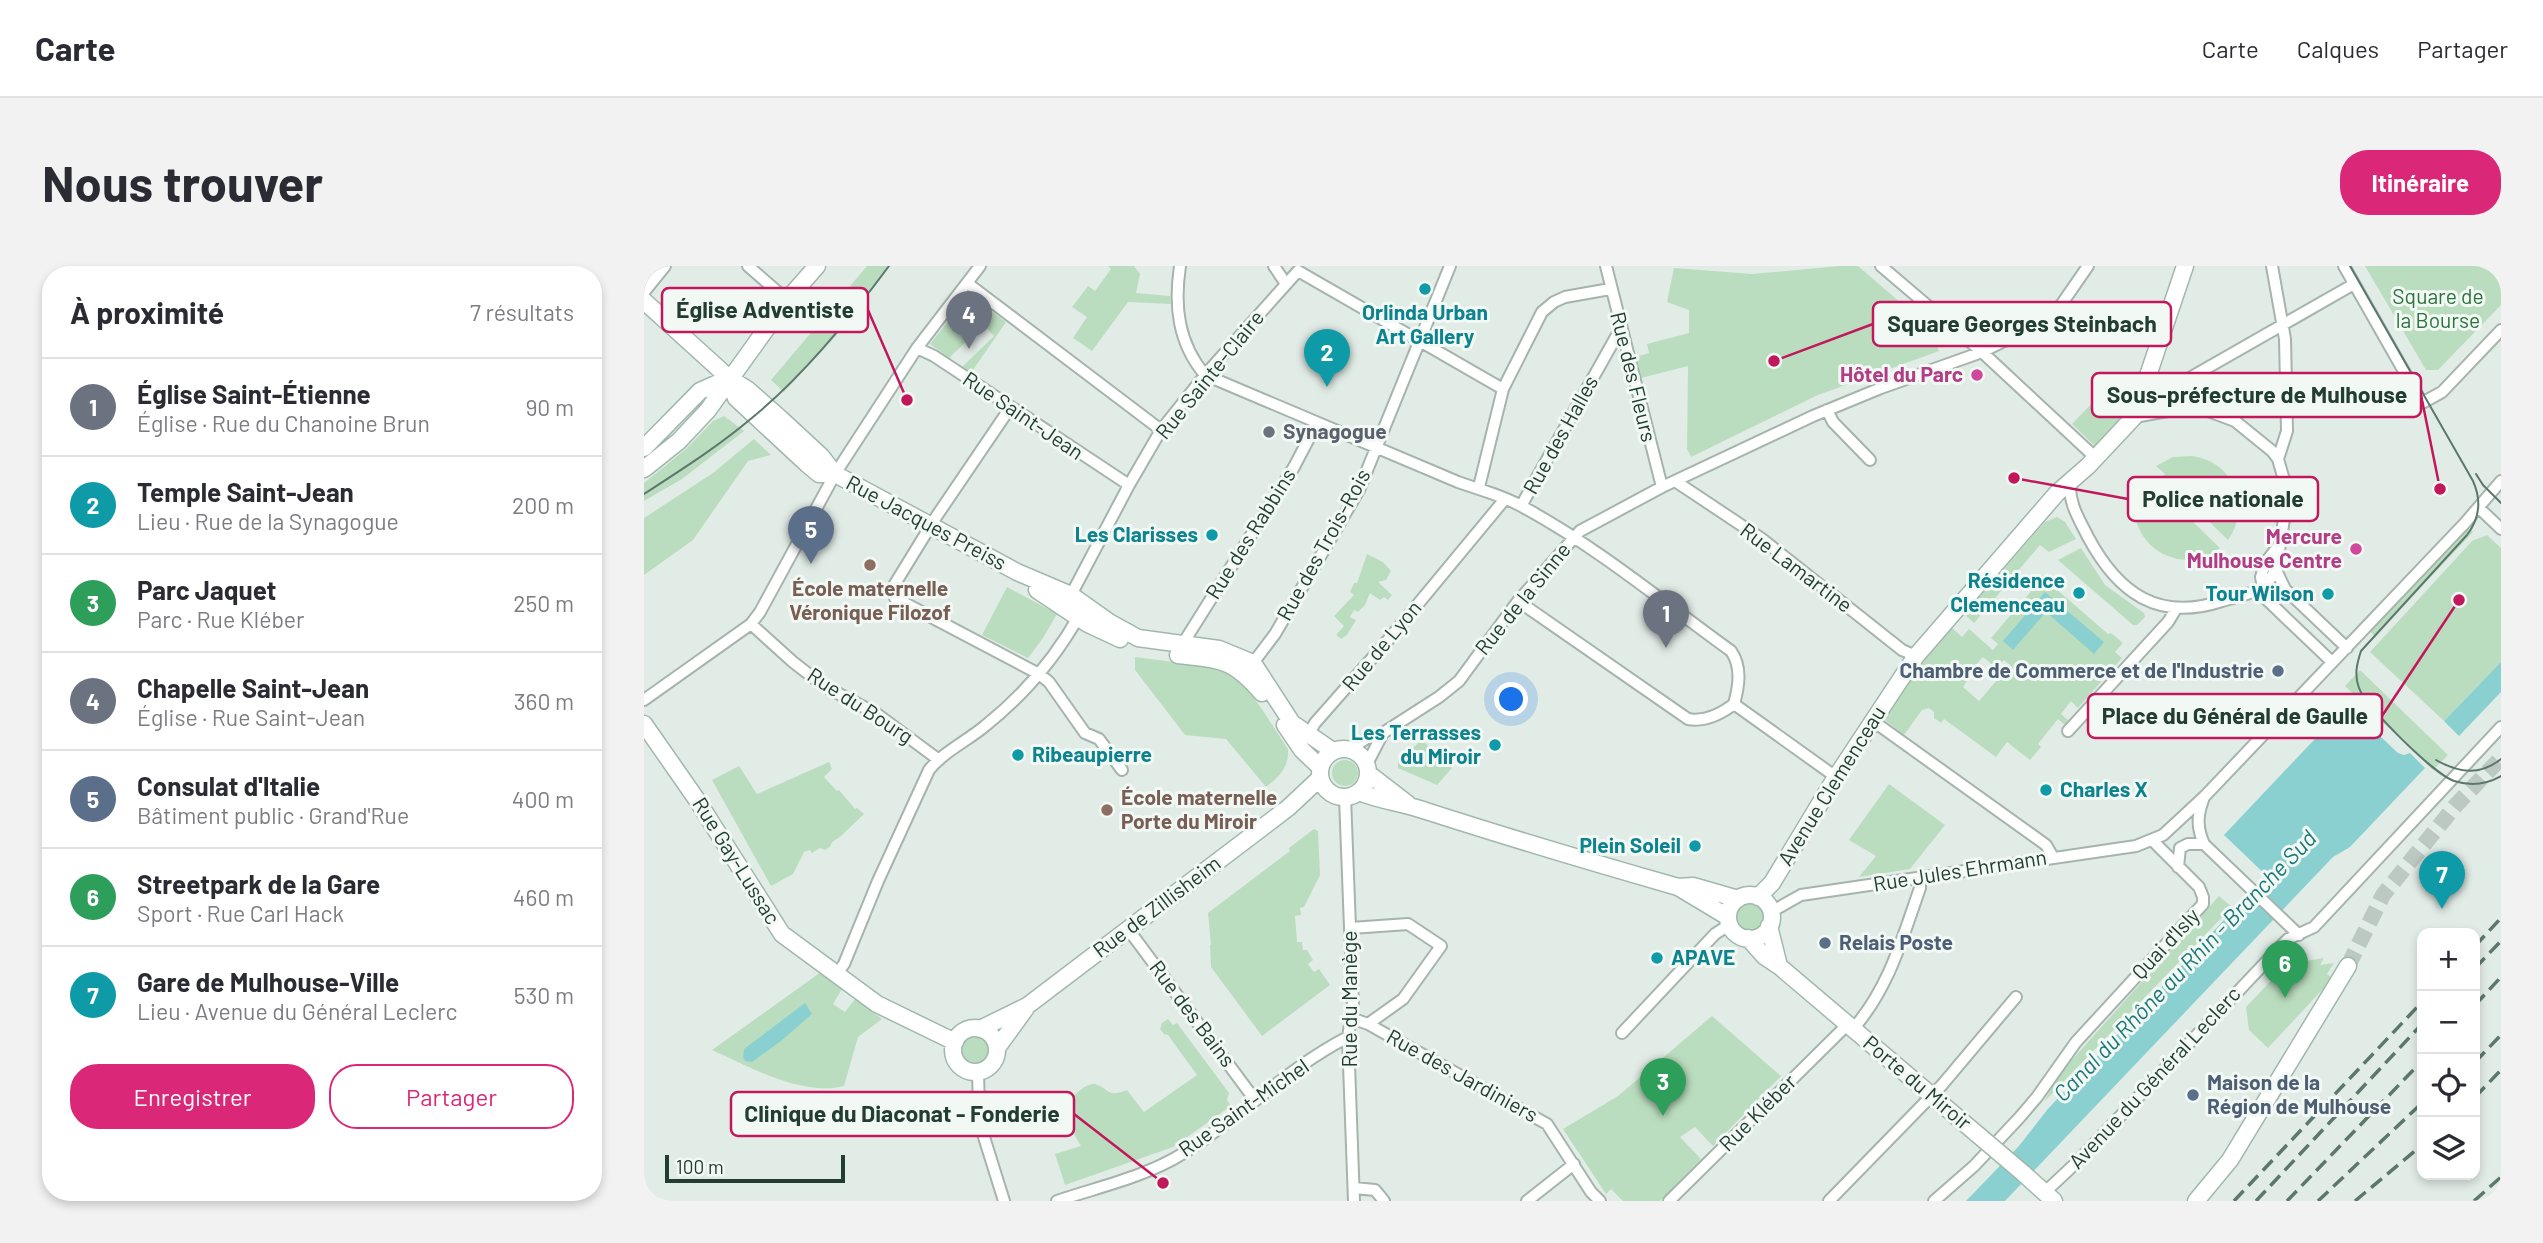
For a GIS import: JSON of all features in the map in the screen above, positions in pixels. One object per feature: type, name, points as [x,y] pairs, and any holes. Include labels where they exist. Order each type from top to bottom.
[{"type":"main road","points":[[644,469],[679,440],[708,410],[787,300],[817,266]]},
{"type":"main road","name":"Avenue Clemenceau","points":[[1758,897],[1772,883],[1836,777],[1916,656],[2057,493],[2134,417],[2185,266]]},
{"type":"main road","name":"Rue Jacques Preiss","points":[[644,301],[729,378],[736,398],[819,474],[835,474],[1017,572],[1071,596],[1082,612],[1143,650],[1223,661],[1238,667],[1262,692],[1323,778]]},
{"type":"main road","points":[[644,448],[700,391],[729,378]]},
{"type":"main road","name":"Rue Jacques Preiss","points":[[1017,572],[1030,586],[1051,598],[1138,638],[1219,649],[1253,663]]},
{"type":"main road","points":[[1051,598],[1062,601],[1071,596]]},
{"type":"main road","name":"Rue Jacques Preiss","points":[[1143,650],[1179,650],[1182,645]]},
{"type":"main road","points":[[1253,663],[1292,723],[1333,751]]},
{"type":"main road","name":"Rue Gay-Lussac","points":[[644,724],[698,800],[782,934],[877,1004],[955,1042]]},
{"type":"main road","points":[[1352,795],[1367,781],[1368,769],[1364,757],[1351,749],[1333,751],[1325,758],[1323,778],[1352,795],[1410,805],[1558,853],[1678,887],[1728,921],[1737,934],[1748,939],[1760,936],[1770,919]]},
{"type":"main road","points":[[1368,769],[1410,805]]},
{"type":"main road","name":"Rue de Zillisheim","points":[[980,1029],[1027,1006],[1288,808],[1323,778]]},
{"type":"main road","points":[[1678,887],[1693,886],[1738,899]]},
{"type":"main road","points":[[1728,921],[1732,904],[1738,899],[1744,896],[1758,897],[1764,901],[1779,966]]},
{"type":"main road","name":"Porte du Miroir","points":[[1748,939],[1764,956],[1977,1134],[2042,1195]]},
{"type":"main road","points":[[2196,1201],[2230,1160],[2348,966]]},
{"type":"main road","name":"Rue de Zillisheim","points":[[997,1048],[1027,1006]]},
{"type":"main road","points":[[980,1029],[991,1035],[997,1048],[992,1064],[978,1072],[964,1069],[958,1064],[953,1049],[955,1042],[965,1031],[980,1029]]},
{"type":"street","points":[[644,292],[665,266]]},
{"type":"street","points":[[748,266],[787,300]]},
{"type":"street","points":[[644,700],[751,624],[835,474],[917,348],[980,266]]},
{"type":"street","points":[[1180,266],[1176,297],[1179,328],[1196,365],[1205,375],[1521,506],[1572,538],[1731,651],[1737,659],[1738,668],[1738,690],[1734,704],[1722,713],[1705,719],[1688,719],[1518,601]]},
{"type":"street","points":[[1274,266],[1286,284]]},
{"type":"street","name":"Rue des Trois-Rois","points":[[1253,663],[1275,634],[1359,490],[1450,266]]},
{"type":"street","name":"Rue des Fleurs","points":[[1606,266],[1662,487]]},
{"type":"street","points":[[1881,266],[1982,352],[2095,458]]},
{"type":"street","name":"Rue de la Sinne","points":[[1351,749],[1367,738],[1383,733],[1459,681],[1518,601],[1572,538],[1591,525],[1662,487],[1827,410],[1982,352],[2036,325],[2061,305],[2088,266]]},
{"type":"street","points":[[2272,266],[2284,326],[2287,431],[2278,459]]},
{"type":"street","points":[[2344,266],[2422,403],[2442,392],[2501,330]]},
{"type":"street","name":"Rue Sainte-Claire","points":[[1071,596],[1161,430],[1205,375],[1298,271],[1420,343]]},
{"type":"street","points":[[967,283],[1161,430]]},
{"type":"street","points":[[2145,388],[2164,390],[2179,384],[2354,284]]},
{"type":"street","points":[[1479,487],[1503,389],[1542,312],[1564,297],[1610,289]]},
{"type":"street","name":"Rue des Halles","points":[[1521,506],[1621,328]]},
{"type":"street","points":[[1420,343],[1503,389]]},
{"type":"street","points":[[1611,347],[1620,345],[1628,350]]},
{"type":"street","name":"Rue Saint-Jean","points":[[917,348],[934,356],[1129,485]]},
{"type":"street","points":[[1010,408],[893,587],[895,598],[1039,674],[1049,682],[1084,733],[1099,739],[1122,770]]},
{"type":"street","points":[[2070,482],[2071,507],[2106,568],[2134,595],[2150,603],[2176,609],[2205,607],[2261,589],[2276,570],[2287,500],[2278,459],[2273,451],[2248,429],[2208,411],[2179,409],[2134,417]]},
{"type":"street","points":[[1827,410],[1833,422],[1870,460]]},
{"type":"street","name":"Rue des Rabbins","points":[[1182,645],[1294,467],[1317,423]]},
{"type":"street","name":"Rue Lamartine","points":[[1675,481],[1762,539],[1902,649],[1916,656]]},
{"type":"street","points":[[2153,841],[2174,827],[2204,797],[2479,508],[2501,481]]},
{"type":"street","name":"Rue de Lyon","points":[[1308,736],[1315,723],[1505,499]]},
{"type":"street","points":[[2479,508],[2501,529]]},
{"type":"street","points":[[2280,544],[2265,563],[2261,589],[2265,598],[2332,662]]},
{"type":"street","points":[[2276,570],[2285,589],[2347,648]]},
{"type":"street","points":[[2068,731],[2168,622],[2176,609]]},
{"type":"street","points":[[836,975],[844,964],[924,779],[939,760],[1001,713],[1039,674],[1060,649],[1082,612]]},
{"type":"street","name":"Rue du Bourg","points":[[751,624],[824,686],[877,714],[939,760]]},
{"type":"street","points":[[1734,704],[1836,777]]},
{"type":"street","points":[[1873,720],[2046,845],[2053,857]]},
{"type":"street","name":"Avenue du Général Leclerc","points":[[2042,1195],[2076,1163],[2288,939],[2314,927],[2501,727]]},
{"type":"street","name":"Rue de la Sinne","points":[[1368,769],[1383,733]]},
{"type":"street","name":"Rue du Manège","points":[[1352,795],[1353,1006],[1348,1037],[1354,1201]]},
{"type":"street","points":[[2204,797],[2198,814],[2198,830],[2204,844],[2299,935]]},
{"type":"street","name":"Rue Jules Ehrmann","points":[[1770,919],[1801,895],[2136,846],[2153,841]]},
{"type":"street","name":"Quai d'Isly","points":[[1934,1201],[1974,1166],[2020,1117],[2038,1097],[2076,1042],[2203,904],[2199,887],[2153,841]]},
{"type":"street","points":[[2178,867],[2180,848],[2188,844],[2204,844]]},
{"type":"street","name":"Rue Kléber","points":[[1670,1201],[1875,1002],[1885,985],[1920,888],[1920,877]]},
{"type":"street","points":[[1622,1033],[1728,921]]},
{"type":"street","points":[[1351,928],[1408,924],[1441,946],[1403,999],[1368,1024]]},
{"type":"street","name":"Rue des Bains","points":[[1128,929],[1255,1100]]},
{"type":"street","points":[[1829,1201],[1932,1096],[2016,997]]},
{"type":"street","name":"Rue des Jardiniers","points":[[1351,1018],[1368,1024],[1547,1124],[1591,1192],[1600,1201]]},
{"type":"street","name":"Rue Saint-Michel","points":[[1057,1201],[1154,1168],[1180,1155],[1348,1037]]},
{"type":"street","points":[[978,1072],[979,1111],[984,1137],[1004,1201]]},
{"type":"street","points":[[1527,1201],[1574,1164]]},
{"type":"street","points":[[1354,1188],[1375,1190],[1384,1201]]},
{"type":"green space","points":[[867,266],[890,266],[837,335],[784,392],[771,380]]},
{"type":"green space","points":[[1108,266],[1134,266],[1140,274],[1136,293],[1170,296],[1171,304],[1128,302],[1092,351],[1073,338],[1087,317],[1072,307],[1088,286],[1095,291],[1111,269]]},
{"type":"green space","points":[[1858,266],[1931,329],[1939,351],[1818,395],[1691,457],[1687,449],[1688,366],[1641,378],[1636,357],[1649,353],[1647,344],[1689,333],[1689,310],[1667,302],[1674,268],[1752,274]]},
{"type":"green space","name":"Square de la Bourse","points":[[2365,266],[2492,266],[2501,271],[2501,305],[2438,370],[2426,370]]},
{"type":"green space","points":[[969,295],[1006,322],[971,373],[962,367],[994,336],[983,325],[977,331],[970,325],[965,331],[971,337],[949,358],[930,344]]},
{"type":"green space","points":[[2097,398],[2123,422],[2098,449],[2072,424]]},
{"type":"green space","points":[[724,416],[744,431],[682,479],[644,501],[644,483],[687,448],[713,421]]},
{"type":"green space","points":[[754,439],[771,455],[748,461],[693,540],[644,575],[644,518],[713,473]]},
{"type":"green space","points":[[2192,456],[2218,466],[2234,487],[2238,513],[2228,540],[2156,466],[2173,457]]},
{"type":"green space","points":[[2143,479],[2152,487],[2155,485],[2220,548],[2202,557],[2183,560],[2166,555],[2152,546],[2141,533],[2135,516],[2135,498]]},
{"type":"green space","points":[[2057,517],[2065,522],[2076,539],[2049,552],[2040,545],[1974,623],[1964,614],[2045,522]]},
{"type":"green space","points":[[2468,527],[2473,532],[2375,636],[2369,631]]},
{"type":"green space","points":[[2487,535],[2501,548],[2501,662],[2444,721],[2370,652],[2472,541]]},
{"type":"green space","points":[[2081,548],[2105,585],[2144,613],[2145,617],[2137,625],[2133,625],[2058,560]]},
{"type":"green space","points":[[1367,554],[1383,562],[1391,571],[1386,580],[1378,582],[1392,595],[1388,600],[1384,597],[1380,600],[1370,593],[1365,605],[1358,612],[1354,610],[1350,617],[1356,620],[1347,635],[1341,639],[1336,635],[1344,626],[1334,616],[1354,595],[1350,592],[1354,583],[1357,583]]},
{"type":"green space","points":[[2043,574],[2108,634],[2111,633],[2123,643],[2115,652],[2122,658],[2078,708],[2071,701],[2061,714],[2068,720],[2065,725],[2058,719],[2038,744],[2041,747],[2030,760],[2007,742],[1996,757],[1944,719],[1941,723],[1934,718],[1934,712],[1929,708],[1922,710],[1904,735],[1884,719],[1923,661],[1952,628],[1962,637],[1969,629],[1993,650],[1998,644],[1991,638],[2033,589],[2031,587]],"holes":[[[1983,657],[1996,668],[2004,660],[2010,665],[1979,701],[1963,687],[1967,681],[1964,678]]]},
{"type":"green space","points":[[1007,587],[1057,614],[1028,658],[982,635]]},
{"type":"green space","points":[[1135,657],[1220,668],[1231,674],[1250,693],[1288,749],[1287,761],[1279,775],[1266,787],[1226,739],[1185,735],[1135,670]]},
{"type":"green space","points":[[2360,670],[2448,755],[2433,770],[2345,686]]},
{"type":"green space","points":[[1422,740],[1452,768],[1437,785],[1398,768],[1398,760]]},
{"type":"green space","points":[[1345,760],[1354,764],[1358,773],[1354,782],[1345,786],[1336,782],[1332,773],[1336,764]]},
{"type":"green space","points":[[829,762],[832,769],[824,777],[855,809],[864,814],[832,842],[830,847],[825,850],[820,848],[812,853],[810,850],[804,852],[793,874],[771,886],[712,780],[739,766],[757,794]]},
{"type":"green space","points":[[1889,784],[1945,825],[1910,869],[1859,877],[1876,856],[1849,840]]},
{"type":"green space","points":[[1314,829],[1318,831],[1320,875],[1304,907],[1300,908],[1301,915],[1295,916],[1297,942],[1302,942],[1303,950],[1307,950],[1313,960],[1308,964],[1314,972],[1319,969],[1330,985],[1262,1036],[1211,967],[1208,913],[1290,851],[1289,848]]},
{"type":"green space","points":[[1750,896],[1765,902],[1771,917],[1765,932],[1750,938],[1735,932],[1729,917],[1735,902]]},
{"type":"green space","points":[[2219,896],[2232,907],[2044,1102],[2060,1073]]},
{"type":"green space","points":[[2324,958],[2320,965],[2334,963],[2327,974],[2331,977],[2268,1048],[2249,1030],[2246,1007],[2287,964]]},
{"type":"green space","points":[[821,972],[842,989],[833,1004],[845,1012],[855,999],[882,1019],[858,1037],[844,1086],[828,1088],[794,1084],[759,1072],[712,1050]]},
{"type":"green space","points":[[1712,1016],[1781,1076],[1713,1146],[1695,1127],[1680,1137],[1701,1159],[1660,1201],[1623,1201],[1611,1189],[1606,1194],[1563,1129],[1618,1096]]},
{"type":"green space","points":[[1168,1019],[1173,1025],[1177,1023],[1229,1093],[1227,1100],[1231,1106],[1173,1147],[1065,1185],[1055,1154],[1081,1146],[1064,1117],[1068,1113],[1065,1108],[1078,1092],[1091,1084],[1112,1093],[1127,1090],[1144,1112],[1197,1075],[1168,1035],[1160,1029],[1162,1023]]},
{"type":"green space","points":[[975,1036],[985,1040],[989,1050],[985,1060],[975,1064],[965,1060],[961,1050],[965,1040]]},
{"type":"water","points":[[2045,592],[2104,642],[2094,654],[2046,612],[2013,650],[2003,641]]},
{"type":"water","points":[[2501,662],[2501,692],[2459,736],[2444,721]]},
{"type":"water","name":"Canal du Rhône au Rhin - Branche Sud","points":[[2347,705],[2398,753],[2410,753],[2425,768],[2350,847],[2333,857],[2005,1201],[1966,1201],[2238,905],[2250,911],[2272,891],[2272,881],[2224,835]]},
{"type":"water","points":[[805,1003],[812,1014],[752,1062],[745,1061],[744,1049]]},
{"type":"tunnel","points":[[2348,966],[2383,895],[2456,805],[2501,758]]},
{"type":"tram line","points":[[644,494],[740,428],[790,384],[826,345],[889,266]]},
{"type":"tram line","points":[[2350,266],[2473,481],[2478,495],[2477,516],[2467,535],[2361,651],[2357,683],[2364,697],[2387,724],[2417,754],[2445,776],[2460,783],[2472,784],[2501,776]]},
{"type":"tram line","points":[[2476,474],[2501,503]]},
{"type":"tram line","points":[[2436,760],[2453,768],[2469,771],[2485,768],[2501,759]]},
{"type":"railway","points":[[2480,941],[2501,918]]},
{"type":"railway","points":[[2480,963],[2501,941]]},
{"type":"railway","points":[[2480,1000],[2501,977]]},
{"type":"railway","points":[[2234,1201],[2417,1007]]},
{"type":"railway","points":[[2256,1201],[2417,1029]]},
{"type":"railway","points":[[2480,1057],[2501,1035]]},
{"type":"railway","points":[[2287,1201],[2417,1066]]},
{"type":"railway","points":[[2480,1092],[2501,1070]]},
{"type":"railway","points":[[2318,1201],[2417,1108]]},
{"type":"railway","points":[[2355,1201],[2417,1149]]},
{"type":"railway","points":[[2474,1201],[2501,1177]]},
{"type":"place","name":"Orlinda Urban Art Gallery","points":[[1425,289]]},
{"type":"place","name":"Chapelle Saint-Jean","points":[[969,349]]},
{"type":"place","name":"Square Georges Steinbach","points":[[1774,361]]},
{"type":"place","name":"Hôtel du Parc","points":[[1977,375]]},
{"type":"place","name":"Temple Saint-Jean","points":[[1327,387]]},
{"type":"place","name":"Église Adventiste","points":[[907,400]]},
{"type":"place","name":"Synagogue","points":[[1269,432]]},
{"type":"place","name":"Police nationale","points":[[2014,478]]},
{"type":"place","name":"Sous-préfecture de Mulhouse","points":[[2440,489]]},
{"type":"place","name":"Les Clarisses","points":[[1212,535]]},
{"type":"place","name":"Mercure Mulhouse Centre","points":[[2356,549]]},
{"type":"place","name":"Consulat d'Italie","points":[[811,564]]},
{"type":"place","name":"École maternelle Véronique Filozof","points":[[870,565]]},
{"type":"place","name":"Résidence Clemenceau","points":[[2079,593]]},
{"type":"place","name":"Tour Wilson","points":[[2328,594]]},
{"type":"place","name":"Place du Général de Gaulle","points":[[2459,600]]},
{"type":"place","name":"Église Saint-Étienne","points":[[1666,648]]},
{"type":"place","name":"Chambre de Commerce et de l'Industrie","points":[[2278,671]]},
{"type":"place","name":"Les Terrasses du Miroir","points":[[1495,745]]},
{"type":"place","name":"Ribeaupierre","points":[[1018,755]]},
{"type":"place","name":"Charles X","points":[[2046,790]]},
{"type":"place","name":"École maternelle Porte du Miroir","points":[[1107,810]]},
{"type":"place","name":"Plein Soleil","points":[[1695,846]]},
{"type":"place","name":"Gare de Mulhouse-Ville","points":[[2442,909]]},
{"type":"place","name":"Relais Poste","points":[[1825,943]]},
{"type":"place","name":"APAVE","points":[[1657,958]]},
{"type":"place","name":"Streetpark de la Gare","points":[[2285,998]]},
{"type":"place","name":"Maison de la Région de Mulhouse","points":[[2193,1095]]},
{"type":"place","name":"Parc Jaquet","points":[[1663,1116]]},
{"type":"place","name":"Clinique du Diaconat - Fonderie","points":[[1163,1183]]}]
